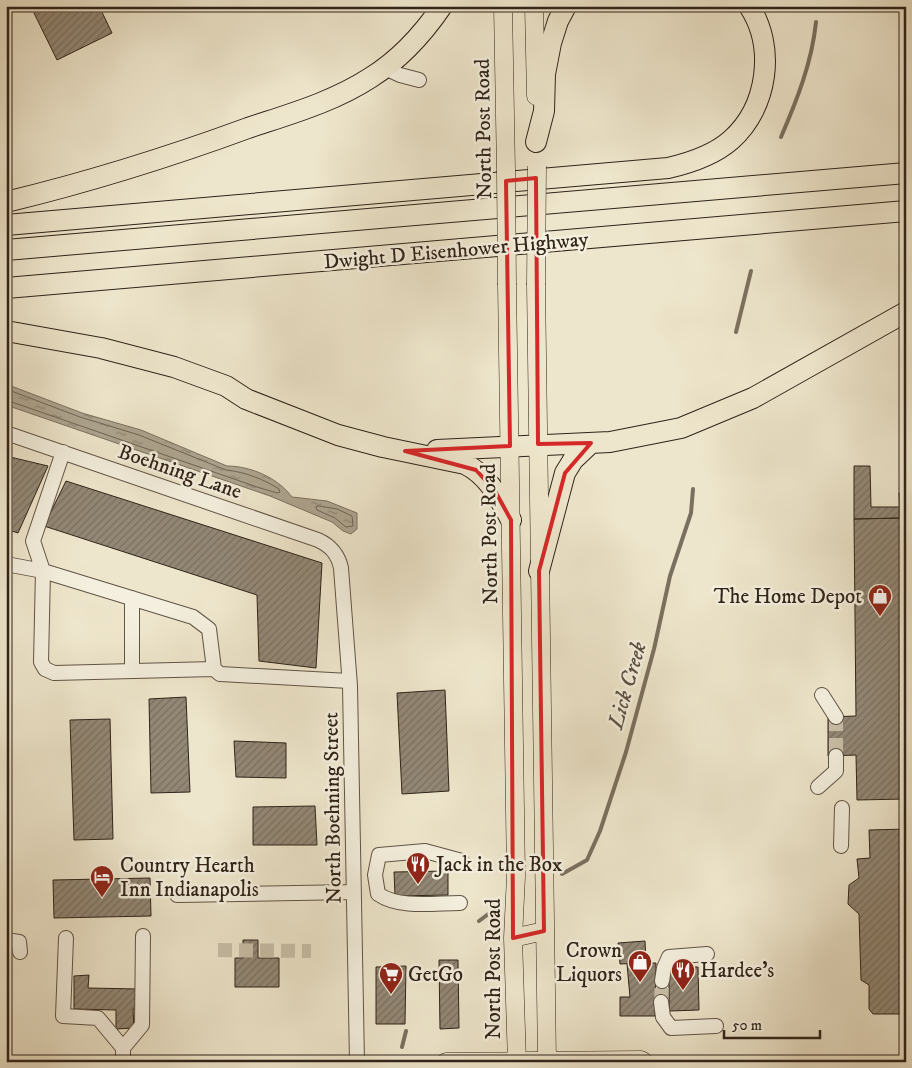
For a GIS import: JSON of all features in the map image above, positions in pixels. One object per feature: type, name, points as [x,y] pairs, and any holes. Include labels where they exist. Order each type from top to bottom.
[{"type":"highway","points":[[6,202],[122,171],[338,96],[385,68],[414,42],[442,6]]},
{"type":"highway","points":[[536,142],[544,111],[545,74],[551,43],[558,21],[566,6]]},
{"type":"highway","points":[[6,225],[668,168],[688,163],[731,140],[748,120],[760,95],[765,70],[765,46],[750,6]]},
{"type":"highway","name":"Dwight D Eisenhower Highway","points":[[6,250],[906,174]]},
{"type":"highway","name":"Dwight D Eisenhower Highway","points":[[6,288],[906,211]]},
{"type":"highway","points":[[405,451],[590,443],[663,432],[720,413],[769,389],[906,312]]},
{"type":"highway","points":[[6,331],[100,348],[174,367],[226,386],[246,398],[315,427],[383,447],[465,464],[476,470],[495,491],[511,520]]},
{"type":"highway","points":[[539,571],[565,474],[573,460],[590,443]]},
{"type":"main road","name":"North Post Road","points":[[504,6],[516,876],[513,938],[517,1062]]},
{"type":"main road","points":[[534,6],[546,1061]]},
{"type":"main road","points":[[513,938],[544,931]]},
{"type":"main road","points":[[446,1062],[641,1060],[644,1062]]},
{"type":"street","points":[[385,68],[418,80]]},
{"type":"street","name":"Boehning Lane","points":[[6,432],[318,540],[337,554]]},
{"type":"street","points":[[63,452],[33,541],[43,570],[41,662],[45,669],[54,673],[214,669],[220,674],[349,682]]},
{"type":"street","name":"North Boehning Street","points":[[337,554],[341,568],[349,682],[357,1062]]},
{"type":"street","points":[[6,564],[43,570],[193,617],[208,629],[214,669]]},
{"type":"street","points":[[132,598],[132,671]]},
{"type":"street","points":[[822,695],[836,717]]},
{"type":"street","points":[[818,787],[836,771],[836,756]]},
{"type":"street","points":[[841,846],[842,808]]},
{"type":"street","points":[[460,903],[402,903],[387,900],[378,894],[375,875],[379,855],[425,851],[462,861]]},
{"type":"street","points":[[177,895],[354,892]]},
{"type":"street","points":[[66,938],[63,1016],[98,1018],[124,1055],[142,1024],[143,936]]},
{"type":"street","points":[[6,940],[19,942],[22,954],[6,945]]},
{"type":"street","points":[[662,981],[668,957],[707,954]]},
{"type":"street","points":[[661,1002],[663,1017],[672,1028],[716,1026]]},
{"type":"highlighted area","points":[[536,178],[538,444],[591,443],[565,473],[539,571],[544,931],[513,938],[511,520],[495,491],[476,470],[405,451],[510,446],[506,181]]},
{"type":"water","points":[[6,384],[82,413],[141,430],[227,466],[245,468],[263,474],[279,484],[292,497],[327,501],[357,513],[357,529],[351,534],[343,531],[332,522],[270,496],[6,405]]},
{"type":"building","points":[[47,6],[99,6],[112,33],[57,60],[34,13]]},
{"type":"building","points":[[6,456],[48,466],[18,533],[6,529]]},
{"type":"building","points":[[854,466],[870,466],[871,507],[900,507],[900,518],[854,519]]},
{"type":"building","points":[[66,481],[322,563],[316,668],[259,661],[257,595],[44,526]]},
{"type":"building","points":[[899,493],[906,493],[906,518],[900,518]]},
{"type":"building","name":"The Home Depot","points":[[906,518],[906,799],[857,800],[856,755],[828,756],[828,717],[856,716],[854,519]]},
{"type":"building","points":[[445,690],[449,791],[402,794],[397,693]]},
{"type":"building","points":[[186,697],[190,792],[151,793],[149,699]]},
{"type":"building","points":[[110,719],[113,839],[74,840],[70,720]]},
{"type":"building","points":[[234,741],[286,743],[286,778],[236,777]]},
{"type":"building","points":[[315,806],[317,845],[253,845],[253,807]]},
{"type":"building","points":[[906,829],[906,1014],[873,1014],[869,1009],[869,985],[861,980],[859,914],[848,904],[849,885],[859,878],[857,859],[870,858],[869,830]]},
{"type":"building","points":[[448,871],[448,895],[395,896],[394,872]]},
{"type":"building","name":"Country Hearth Inn Indianapolis","points":[[150,878],[151,916],[54,918],[53,880]]},
{"type":"building","points":[[243,940],[258,940],[258,958],[279,958],[279,987],[235,987],[235,958],[243,958]]},
{"type":"building","points":[[645,941],[646,963],[620,964],[618,943]]},
{"type":"building","points":[[439,960],[458,960],[459,1028],[440,1029]]},
{"type":"building","points":[[656,963],[655,1016],[620,1016],[620,997],[630,997],[627,964]]},
{"type":"building","name":"GetGo","points":[[406,966],[405,1024],[376,1024],[376,967]]},
{"type":"building","points":[[669,967],[698,967],[699,1010],[669,1011]]},
{"type":"building","points":[[89,975],[88,988],[138,989],[138,1009],[133,1009],[134,1028],[116,1029],[116,1010],[74,1009],[74,976]]},
{"type":"building","points":[[6,986],[10,986],[9,1034],[6,1034]]},
{"type":"waterway","name":"Lick Creek","points":[[781,137],[803,81],[811,52],[816,22]]},
{"type":"waterway","name":"Lick Creek","points":[[736,332],[751,271]]},
{"type":"waterway","name":"Lick Creek","points":[[562,874],[587,860],[600,831],[626,752],[654,649],[670,576],[691,513],[693,489]]},
{"type":"waterway","name":"Lick Creek","points":[[479,921],[491,912]]},
{"type":"waterway","name":"Lick Creek","points":[[402,1047],[406,1031]]},
{"type":"tunnel","points":[[836,717],[836,756]]},
{"type":"tunnel","points":[[218,950],[311,951]]},
{"type":"tunnel","points":[[661,1002],[662,981]]},
{"type":"place","name":"The Home Depot","points":[[880,617]]},
{"type":"place","name":"Jack in the Box","points":[[418,885]]},
{"type":"place","name":"Country Hearth Inn Indianapolis","points":[[102,898]]},
{"type":"place","name":"Crown Liquors","points":[[640,983]]},
{"type":"place","name":"Hardee's","points":[[683,991]]},
{"type":"place","name":"GetGo","points":[[391,995]]}]
